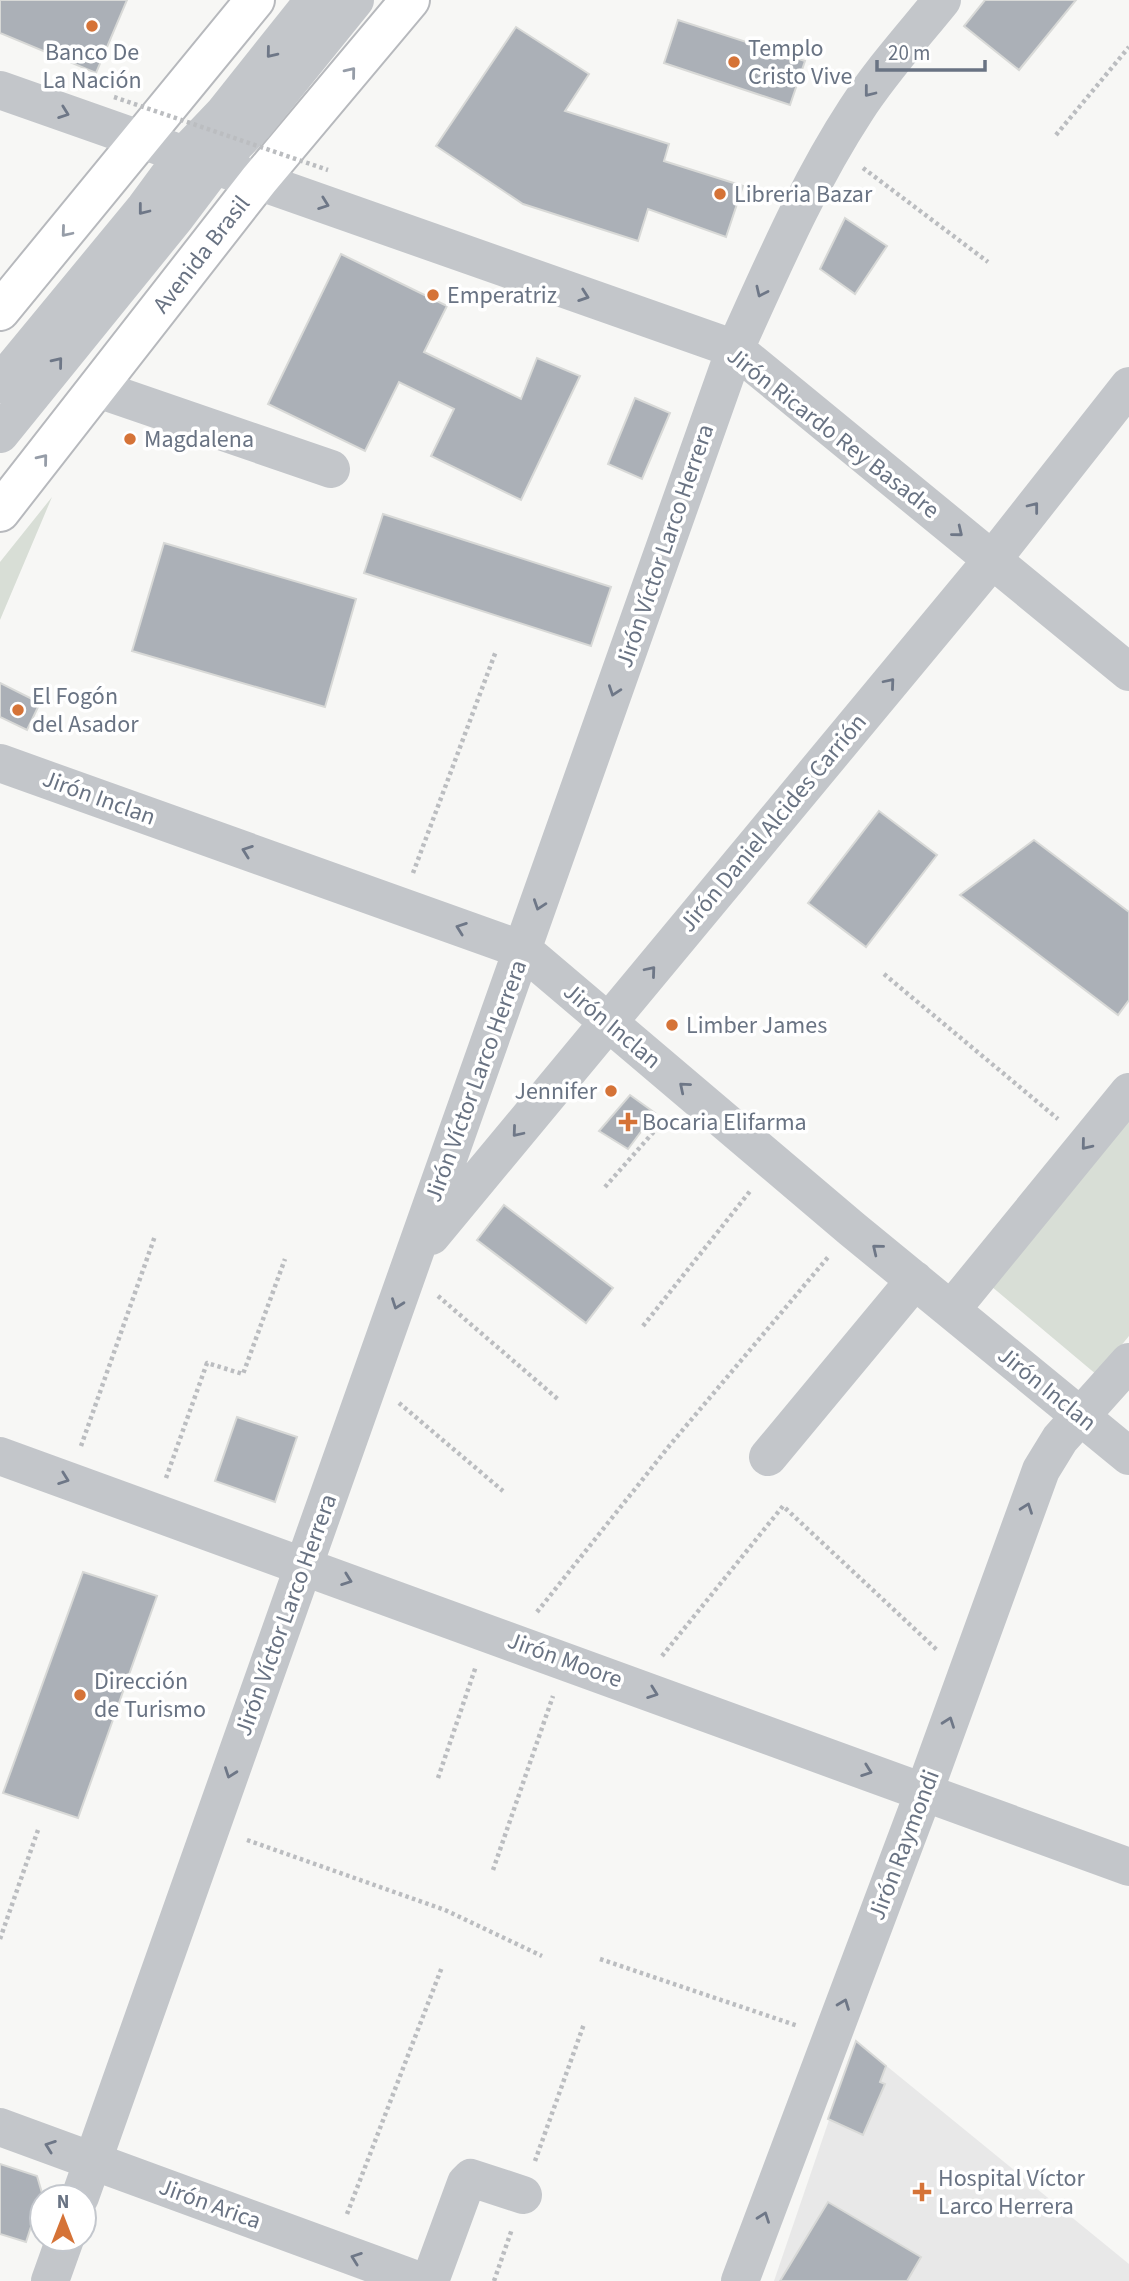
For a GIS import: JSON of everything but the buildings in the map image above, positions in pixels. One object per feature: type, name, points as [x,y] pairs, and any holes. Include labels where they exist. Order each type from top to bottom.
[{"type":"main road","points":[[0,311],[255,0]]},
{"type":"main road","name":"Avenida Brasil","points":[[0,512],[259,180],[325,105],[410,0]]},
{"type":"street","name":"Avenida Brasil","points":[[0,434],[175,218],[199,160],[223,113],[314,0]]},
{"type":"street","name":"Avenida Brasil","points":[[0,384],[145,208],[199,160],[254,125],[355,0]]},
{"type":"street","name":"Jirón Víctor Larco Herrera","points":[[85,2183],[735,349],[810,187],[833,146],[858,107],[942,0]]},
{"type":"street","name":"Jirón Ricardo Rey Basadre","points":[[0,90],[735,349],[1129,672]]},
{"type":"street","points":[[254,125],[325,105]]},
{"type":"street","points":[[0,325],[100,261]]},
{"type":"street","name":"Jirón Daniel Alcides Carrión","points":[[411,1264],[607,1023],[992,560],[1129,386]]},
{"type":"street","points":[[98,389],[331,469]]},
{"type":"street","name":"Jirón Inclan","points":[[0,763],[523,950],[773,1163],[1129,1456]]},
{"type":"street","points":[[951,1310],[1129,1092]]},
{"type":"street","points":[[768,1457],[915,1280]]},
{"type":"street","name":"Jirón Raymondi","points":[[740,2281],[924,1792],[1041,1470],[1060,1439],[1129,1362]]},
{"type":"street","name":"Jirón Moore","points":[[0,1455],[1129,1867]]},
{"type":"street","name":"Jirón Arica","points":[[0,2127],[420,2281]]},
{"type":"street","points":[[430,2281],[466,2183],[471,2178],[523,2195]]},
{"type":"street","points":[[50,2281],[60,2253]]},
{"type":"path","points":[[1056,135],[1129,47]]},
{"type":"path","points":[[114,97],[328,170]]},
{"type":"path","points":[[833,146],[988,262]]},
{"type":"path","points":[[400,906],[496,651]]},
{"type":"path","points":[[884,974],[1087,1144]]},
{"type":"path","points":[[606,1187],[690,1092]]},
{"type":"path","points":[[643,1326],[773,1163]]},
{"type":"path","points":[[438,1779],[500,1636],[670,1445],[852,1228]]},
{"type":"path","points":[[70,1480],[155,1236]]},
{"type":"path","points":[[155,1511],[207,1363],[243,1374],[285,1259]]},
{"type":"path","points":[[411,1264],[560,1401]]},
{"type":"path","points":[[370,1378],[503,1491]]},
{"type":"path","points":[[637,1687],[783,1506],[966,1676]]},
{"type":"path","points":[[493,1870],[565,1660]]},
{"type":"path","points":[[211,1827],[445,1910],[542,1956]]},
{"type":"path","points":[[0,1938],[38,1830]]},
{"type":"path","points":[[600,1959],[831,2038]]},
{"type":"path","points":[[333,2250],[442,1966]]},
{"type":"path","points":[[494,2281],[584,2024]]},
{"type":"shaded area","points":[[52,497],[0,620],[0,562]]},
{"type":"shaded area","points":[[1129,1117],[1129,1336],[1097,1375],[991,1286]]},
{"type":"shaded area","name":"Hospital Víctor Larco Herrera","points":[[856,2041],[1129,2264],[1129,2281],[774,2281]]},
{"type":"place","name":"Banco De La Nación","points":[[92,26]]},
{"type":"place","name":"Templo Cristo Vive","points":[[734,62]]},
{"type":"place","name":"Libreria Bazar","points":[[720,194]]},
{"type":"place","name":"Emperatriz","points":[[433,295]]},
{"type":"place","name":"Magdalena","points":[[130,439]]},
{"type":"place","name":"El Fogón del Asador","points":[[18,710]]},
{"type":"place","name":"Limber James","points":[[672,1025]]},
{"type":"place","name":"Jennifer","points":[[611,1091]]},
{"type":"place","name":"Bocaria Elifarma","points":[[628,1122]]},
{"type":"place","name":"Dirección de Turismo","points":[[80,1695]]},
{"type":"place","name":"Hospital Víctor Larco Herrera","points":[[922,2192]]}]
